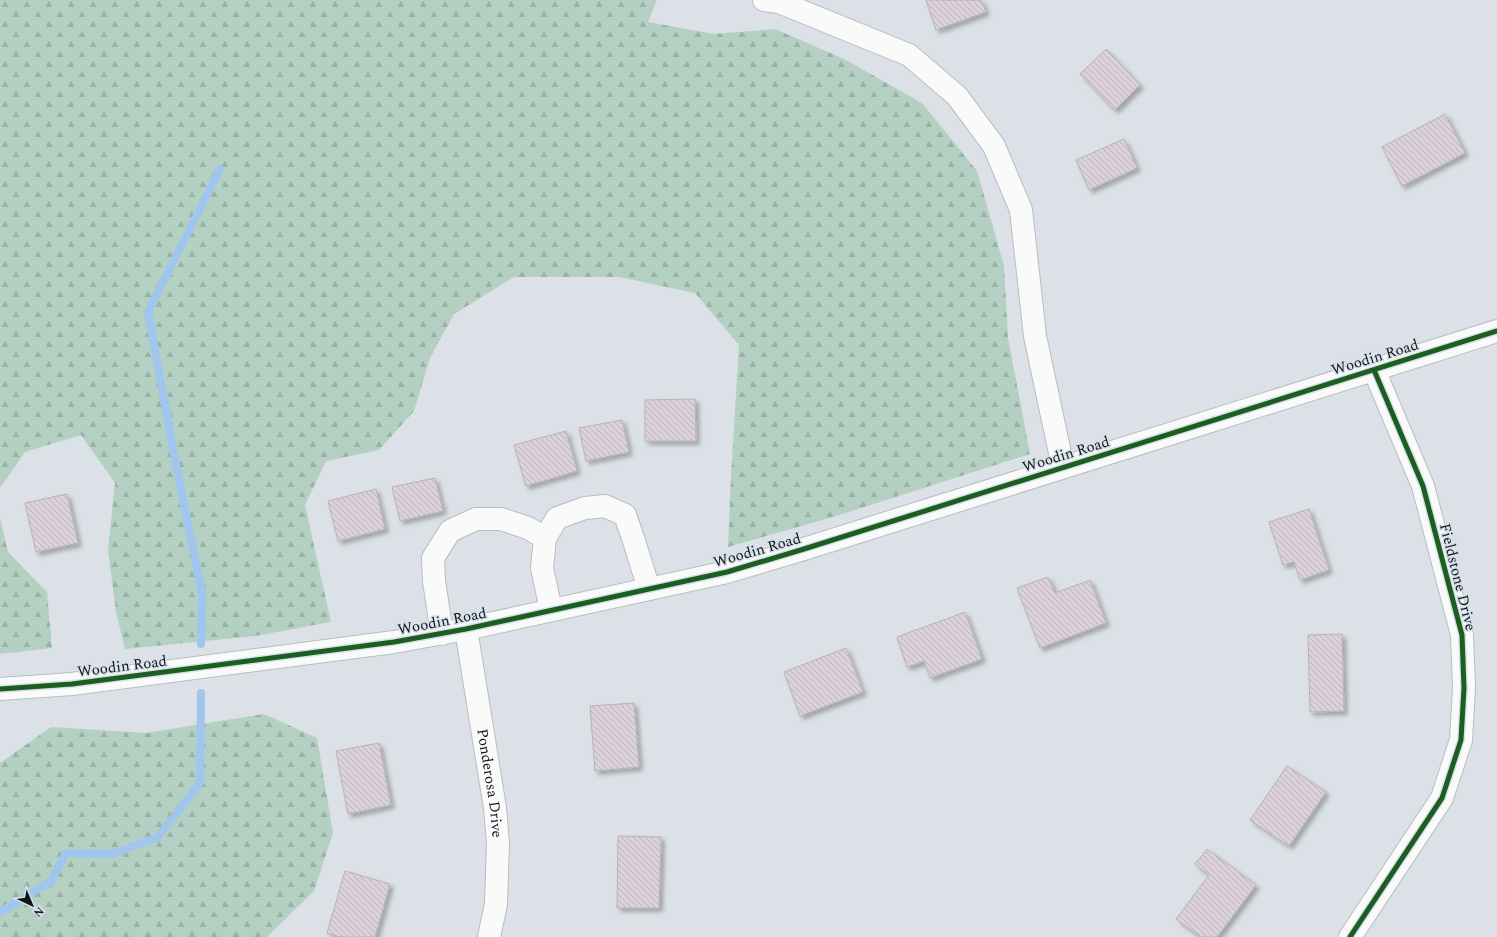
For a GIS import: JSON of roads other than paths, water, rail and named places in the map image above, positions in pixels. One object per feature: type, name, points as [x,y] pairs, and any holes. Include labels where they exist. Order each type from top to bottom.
[{"type":"street","points":[[764,0],[779,2],[909,56],[957,96],[994,146],[1021,210],[1035,336],[1063,467]]},
{"type":"street","name":"Woodin Road","points":[[0,689],[72,684],[394,642],[466,629],[742,567],[1497,331]]},
{"type":"street","name":"Fieldstone Drive","points":[[1350,937],[1442,798],[1461,740],[1464,688],[1462,636],[1423,486],[1374,370]]},
{"type":"street","points":[[551,610],[542,568],[545,538],[557,518],[585,508],[605,506],[625,515],[634,538],[649,589]]},
{"type":"street","points":[[442,634],[434,581],[433,558],[450,531],[476,519],[501,519],[528,528],[545,538]]},
{"type":"street","name":"Ponderosa Drive","points":[[466,629],[495,808],[498,843],[496,904],[489,937]]},
{"type":"waterway","points":[[201,644],[202,593],[177,470],[148,312],[220,169]]},
{"type":"waterway","points":[[0,912],[51,881],[66,853],[113,854],[158,837],[200,783],[201,693]]}]
